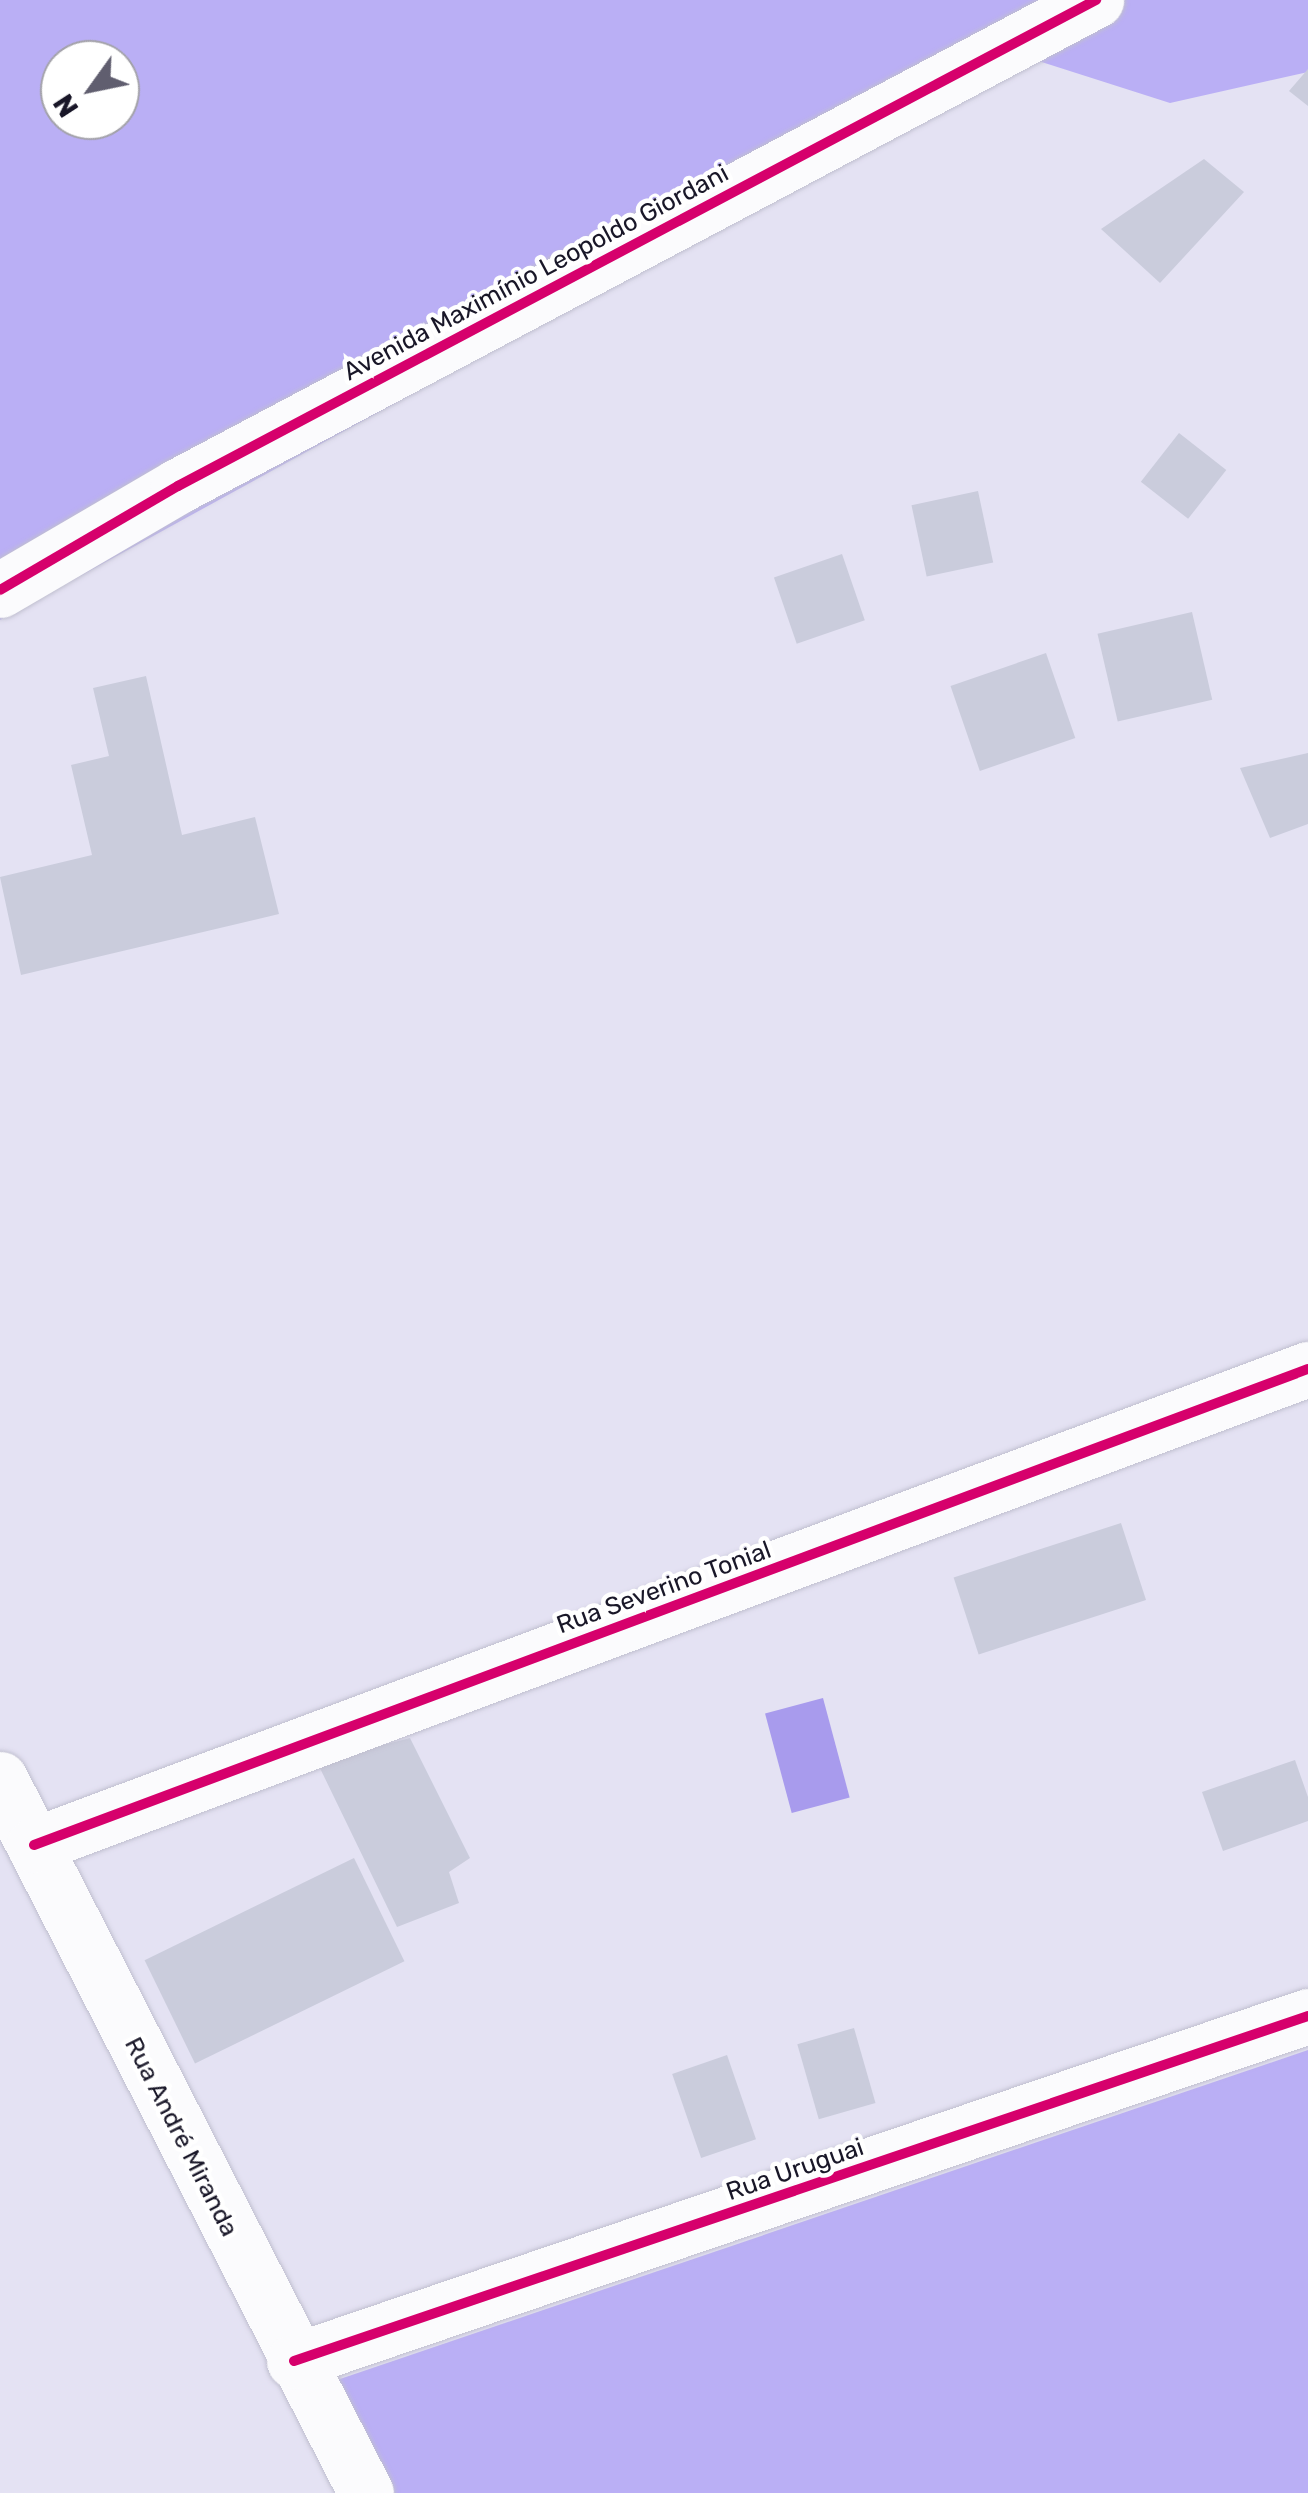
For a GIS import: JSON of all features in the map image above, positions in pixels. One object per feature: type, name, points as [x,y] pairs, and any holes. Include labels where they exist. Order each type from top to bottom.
[{"type":"street","name":"Avenida Maximínio Leopoldo Giordani","points":[[0,590],[178,486],[1096,0]]},
{"type":"street","name":"Rua Severino Tonial","points":[[34,1845],[1308,1369]]},
{"type":"street","name":"Rua André Miranda","points":[[0,1779],[294,2362],[366,2493]]},
{"type":"street","name":"Rua Uruguai","points":[[294,2362],[1308,2016]]},
{"type":"shaded area","points":[[0,0],[1308,0],[1308,72],[1170,103],[1026,57],[0,620]]},
{"type":"shaded area","points":[[823,1698],[850,1797],[792,1813],[765,1714]]},
{"type":"shaded area","points":[[1308,2050],[1308,2493],[342,2493],[287,2397]]},
{"type":"building","points":[[1308,69],[1308,106],[1289,91]]},
{"type":"building","points":[[1204,159],[1244,192],[1160,283],[1101,229]]},
{"type":"building","points":[[1179,433],[1226,470],[1188,519],[1141,482]]},
{"type":"building","points":[[978,491],[993,562],[927,577],[911,505]]},
{"type":"building","points":[[842,554],[865,620],[797,644],[774,577]]},
{"type":"building","points":[[1192,612],[1212,700],[1118,722],[1097,634]]},
{"type":"building","points":[[1046,653],[1075,738],[980,771],[951,686]]},
{"type":"building","points":[[146,676],[182,835],[255,817],[279,914],[21,975],[0,877],[92,855],[71,765],[109,756],[93,688]]},
{"type":"building","points":[[1308,753],[1308,824],[1270,838],[1240,768]]},
{"type":"building","points":[[1121,1523],[1146,1600],[979,1654],[954,1577]]},
{"type":"building","points":[[410,1738],[470,1858],[449,1872],[459,1903],[397,1927],[317,1762]]},
{"type":"building","points":[[1295,1760],[1308,1797],[1308,1821],[1223,1851],[1202,1792]]},
{"type":"building","points":[[354,1858],[404,1961],[195,2064],[145,1960]]},
{"type":"building","points":[[854,2028],[875,2103],[819,2119],[797,2044]]},
{"type":"building","points":[[727,2055],[756,2139],[701,2158],[672,2074]]},
{"type":"cycle path","points":[[0,590],[178,486],[1096,0]]},
{"type":"cycle path","points":[[34,1845],[1308,1369]]},
{"type":"cycle path","points":[[294,2361],[1308,2016]]}]
